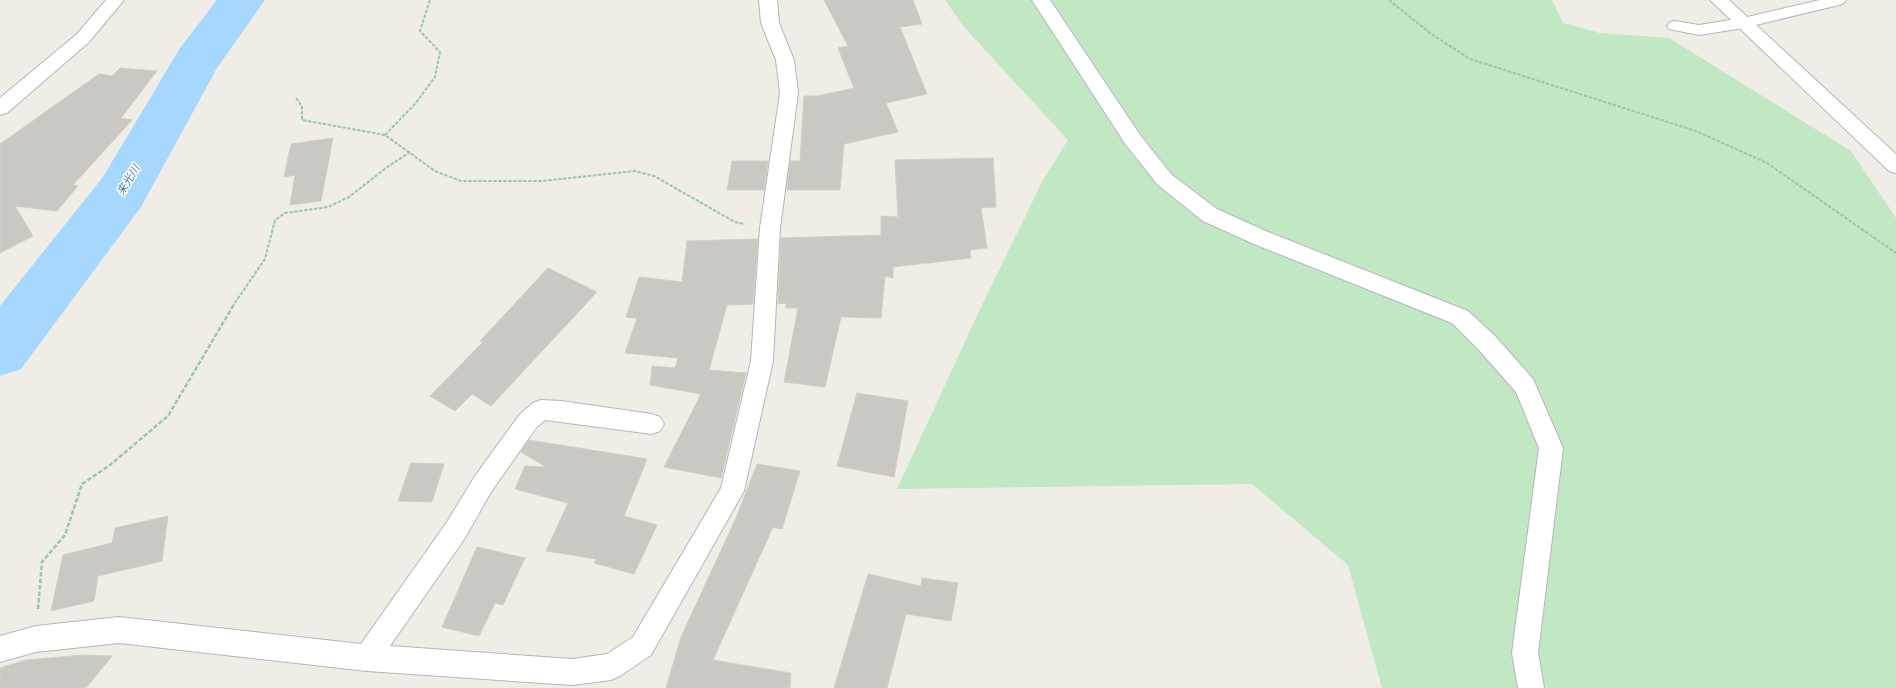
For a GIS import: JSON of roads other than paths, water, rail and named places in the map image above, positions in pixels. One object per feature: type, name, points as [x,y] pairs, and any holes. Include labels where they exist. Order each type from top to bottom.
[{"type":"street","points":[[0,108],[83,38],[115,0]]},
{"type":"street","points":[[0,649],[36,639],[119,630],[367,658],[572,672],[611,666],[642,646],[732,491],[762,361],[770,228],[789,93],[785,60],[770,22],[768,0]]},
{"type":"street","points":[[1041,0],[1133,140],[1165,180],[1210,215],[1261,238],[1460,317],[1487,343],[1525,386],[1551,448],[1525,653],[1531,688]]},
{"type":"street","points":[[1719,0],[1896,166]]},
{"type":"street","points":[[367,658],[405,601],[456,530],[482,484],[528,420],[541,410],[562,411],[652,424]]},
{"type":"lane","points":[[1674,26],[1699,30],[1743,23],[1839,0]]},
{"type":"waterway","name":"来光川","points":[[0,351],[122,192],[197,60],[242,0]]}]
